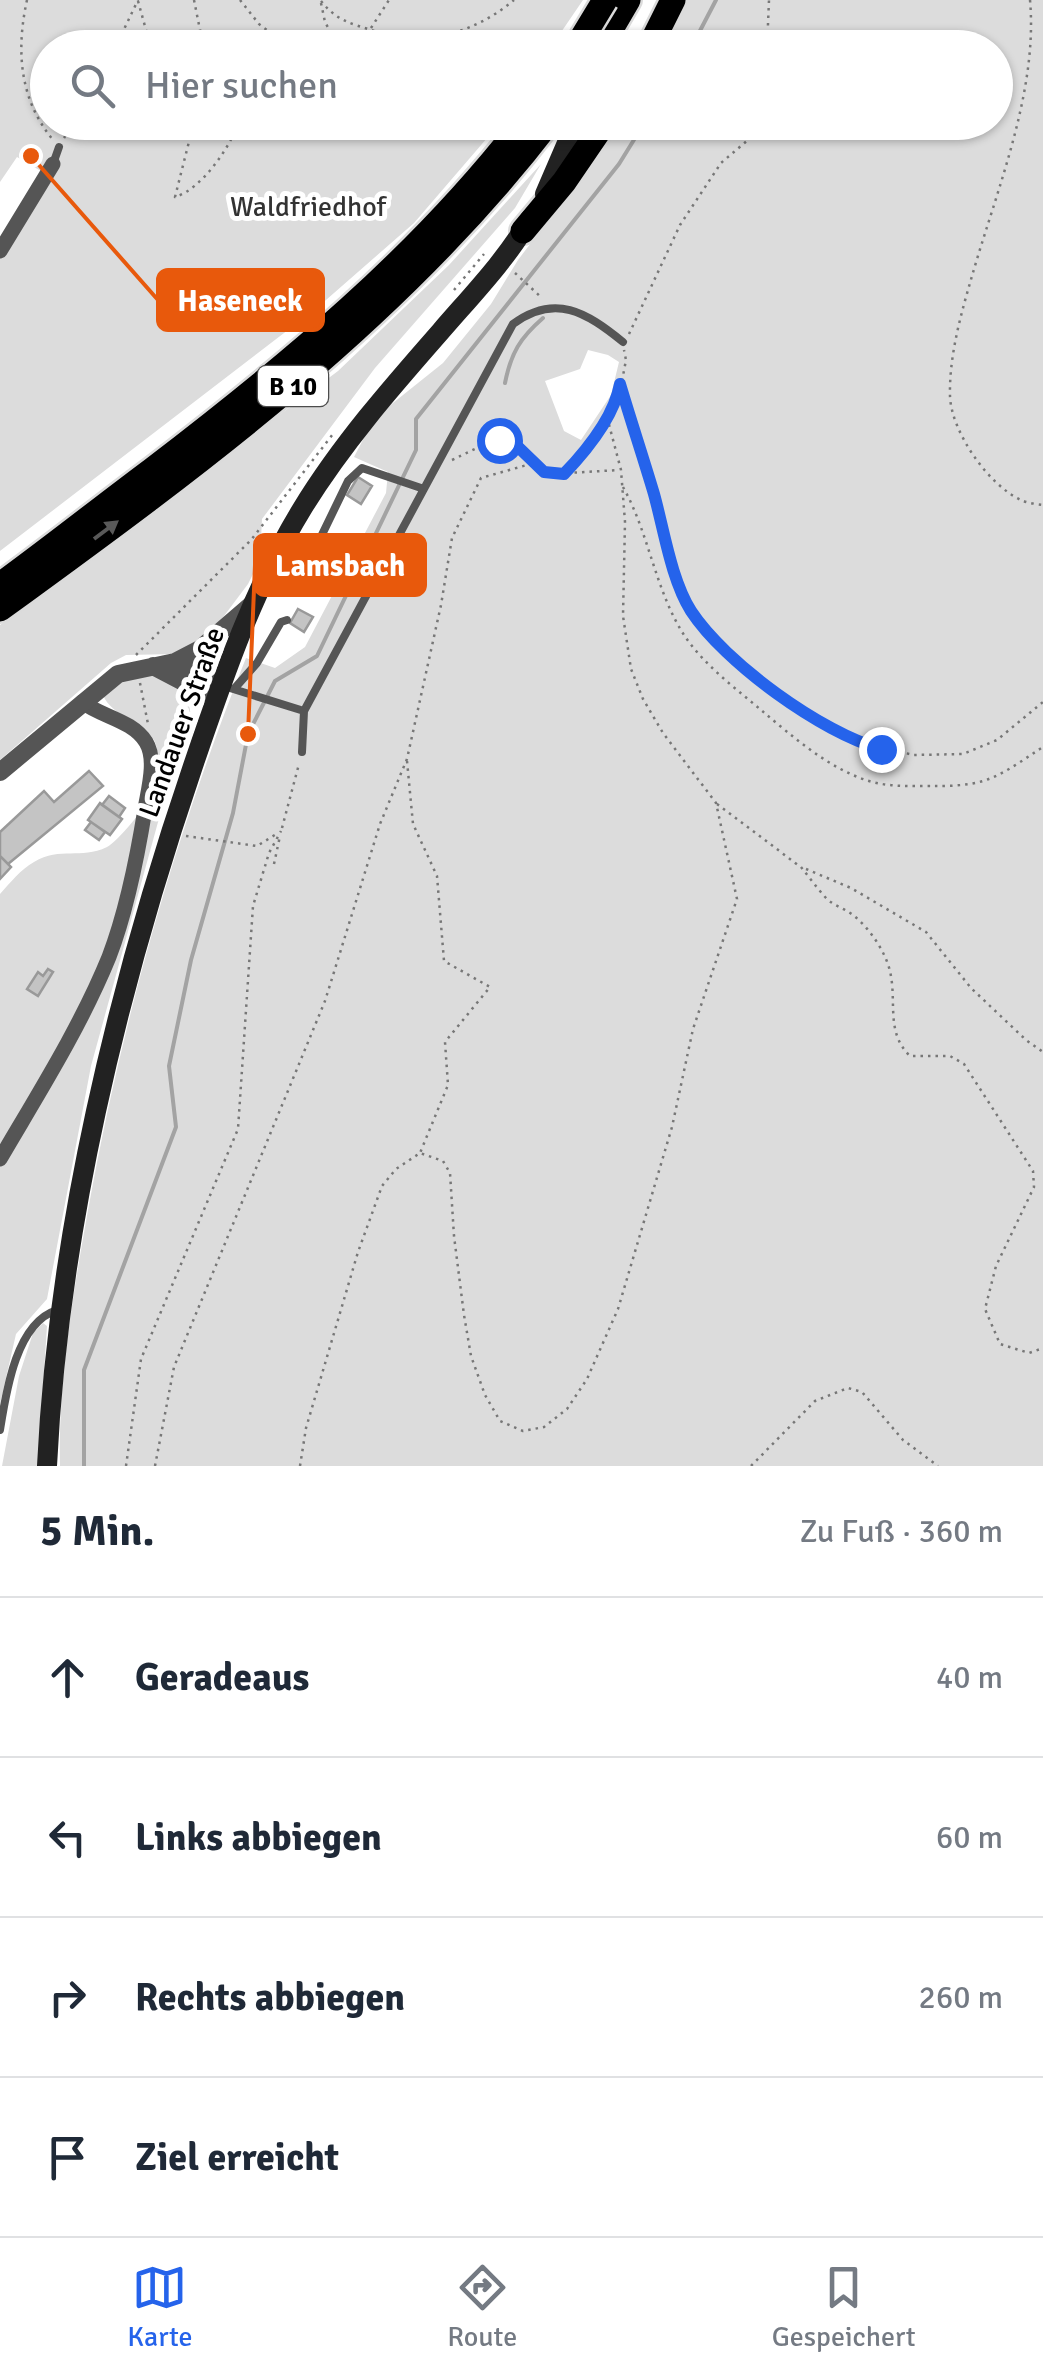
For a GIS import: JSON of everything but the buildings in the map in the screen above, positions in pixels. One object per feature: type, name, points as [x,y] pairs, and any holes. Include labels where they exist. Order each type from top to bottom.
[{"type":"highway","points":[[596,30],[605,0]]},
{"type":"highway","points":[[602,30],[628,0]]},
{"type":"highway","points":[[658,30],[673,0]]},
{"type":"highway","name":"B 10","points":[[0,585],[297,356],[435,228],[509,140]]},
{"type":"highway","name":"B 10","points":[[0,609],[302,379],[448,242],[535,140]]},
{"type":"highway","points":[[523,231],[593,140]]},
{"type":"main road","name":"Landauer Straße","points":[[47,1466],[61,1309],[122,1005],[170,834],[254,601],[326,472],[523,231],[569,140]]},
{"type":"street","points":[[0,251],[53,164]]},
{"type":"street","points":[[0,772],[118,674],[176,662],[200,649],[254,601]]},
{"type":"street","points":[[176,662],[223,689]]},
{"type":"street","points":[[145,667],[223,689]]},
{"type":"street","points":[[0,1159],[108,957],[128,896],[140,838],[150,768],[148,745],[132,729],[82,702]]},
{"type":"lane","points":[[53,164],[59,147]]},
{"type":"lane","points":[[302,752],[304,711],[514,324],[535,309],[550,306],[581,315],[622,342]]},
{"type":"lane","points":[[317,545],[348,480],[362,468],[424,489]]},
{"type":"lane","points":[[223,689],[256,663],[281,622],[287,620]]},
{"type":"lane","points":[[223,689],[304,711]]},
{"type":"lane","points":[[0,1430],[25,1336],[40,1316],[61,1309]]},
{"type":"path","points":[[27,0],[19,56],[30,95]]},
{"type":"path","points":[[124,30],[138,0],[146,30]]},
{"type":"path","points":[[194,0],[200,30]]},
{"type":"path","points":[[240,0],[267,30]]},
{"type":"path","points":[[320,0],[333,17],[370,30],[389,0]]},
{"type":"path","points":[[320,0],[330,30]]},
{"type":"path","points":[[459,30],[473,26],[514,0]]},
{"type":"path","points":[[768,30],[769,0]]},
{"type":"path","points":[[1013,131],[1033,36],[1030,0]]},
{"type":"path","points":[[53,140],[59,147],[63,140]]},
{"type":"path","points":[[190,140],[176,197],[191,189],[231,140]]},
{"type":"path","points":[[638,317],[680,225],[721,163],[748,140]]},
{"type":"path","points":[[1010,140],[961,314],[950,399],[962,440],[988,474],[1020,500],[1043,505]]},
{"type":"path","points":[[515,274],[532,285],[550,306]]},
{"type":"path","points":[[564,474],[607,417],[618,398],[620,384],[667,549],[691,610],[742,666],[792,705],[856,742],[914,756],[963,754],[997,740],[1043,702]]},
{"type":"path","points":[[607,417],[621,470],[625,522],[623,616],[631,669],[643,699],[716,803],[801,867],[829,901],[864,926],[887,962],[893,984],[898,1044],[910,1056],[950,1056],[964,1064],[1033,1171],[1034,1187],[996,1266],[985,1309],[1000,1344],[1030,1353],[1043,1348]]},
{"type":"path","points":[[437,467],[499,440],[513,442],[544,472],[621,470]]},
{"type":"path","points":[[156,1466],[174,1367],[325,1001],[374,843],[407,759],[442,604],[452,538],[481,478],[534,463]]},
{"type":"path","points":[[622,485],[682,632],[702,658],[732,685],[828,762],[867,781],[895,786],[944,786],[981,782],[1043,747]]},
{"type":"path","points":[[145,667],[148,745]]},
{"type":"path","points":[[274,864],[302,752]]},
{"type":"path","points":[[300,1466],[306,1428],[358,1252],[382,1186],[396,1169],[420,1152],[448,1085],[445,1042],[490,987],[444,960],[437,876],[413,824],[407,759]]},
{"type":"path","points":[[420,1152],[444,1160],[450,1172],[464,1315],[471,1356],[484,1396],[500,1421],[523,1431],[544,1427],[566,1410],[587,1379],[618,1309],[672,1127],[693,1029],[737,899],[716,803]]},
{"type":"path","points":[[195,837],[257,846],[281,831]]},
{"type":"path","points":[[126,1466],[141,1359],[238,1129],[253,906],[269,853],[281,831]]},
{"type":"path","points":[[801,867],[851,888],[926,932],[972,988],[1043,1052]]},
{"type":"path","points":[[751,1466],[816,1400],[848,1388],[862,1392],[903,1440],[938,1466]]},
{"type":"green space","name":"Waldfriedhof","points":[[0,0],[583,0],[563,30],[30,30],[30,140],[485,140],[414,223],[318,307],[0,551],[0,251],[46,174],[17,157],[0,182]]},
{"type":"green space","points":[[688,0],[1043,0],[1043,1466],[60,1466],[64,1370],[72,1306],[117,1069],[153,930],[220,725],[246,658],[275,668],[305,647],[386,493],[388,472],[354,457],[367,432],[388,407],[443,363],[491,304],[518,260],[609,140],[1013,140],[1013,30],[675,30]],"holes":[[[588,350],[619,362],[611,395],[581,440],[564,431],[545,381],[580,369]]]},
{"type":"green space","points":[[541,164],[515,208],[375,368],[262,519],[260,560],[248,584],[221,620],[202,639],[177,654],[126,655],[111,663],[0,760],[0,625],[338,371],[449,265]]},
{"type":"green space","points":[[150,673],[173,682],[184,692],[191,720],[189,736],[166,793],[91,1066],[47,1299],[16,1334],[0,1404],[0,894],[25,868],[44,857],[107,847],[145,806],[155,782],[158,759],[154,740],[113,708],[103,695],[127,678]]},
{"type":"green space","points":[[43,1323],[47,1326],[38,1466],[2,1466],[19,1376],[33,1333]]},
{"type":"waterway","points":[[700,30],[716,0]]},
{"type":"waterway","points":[[84,1466],[84,1370],[176,1127],[169,1066],[191,960],[233,813],[248,734],[275,681],[317,656],[416,450],[416,419],[619,164],[634,140]]},
{"type":"waterway","points":[[505,383],[518,347],[543,318]]},
{"type":"place","name":"Haseneck","points":[[31,156]]},
{"type":"place","name":"Lamsbach","points":[[248,734]]},
{"type":"route","points":[[499,440],[513,442],[544,472],[564,474],[607,417],[618,398],[620,384],[667,549],[691,610],[742,666],[792,705],[856,742],[881,749]]}]
